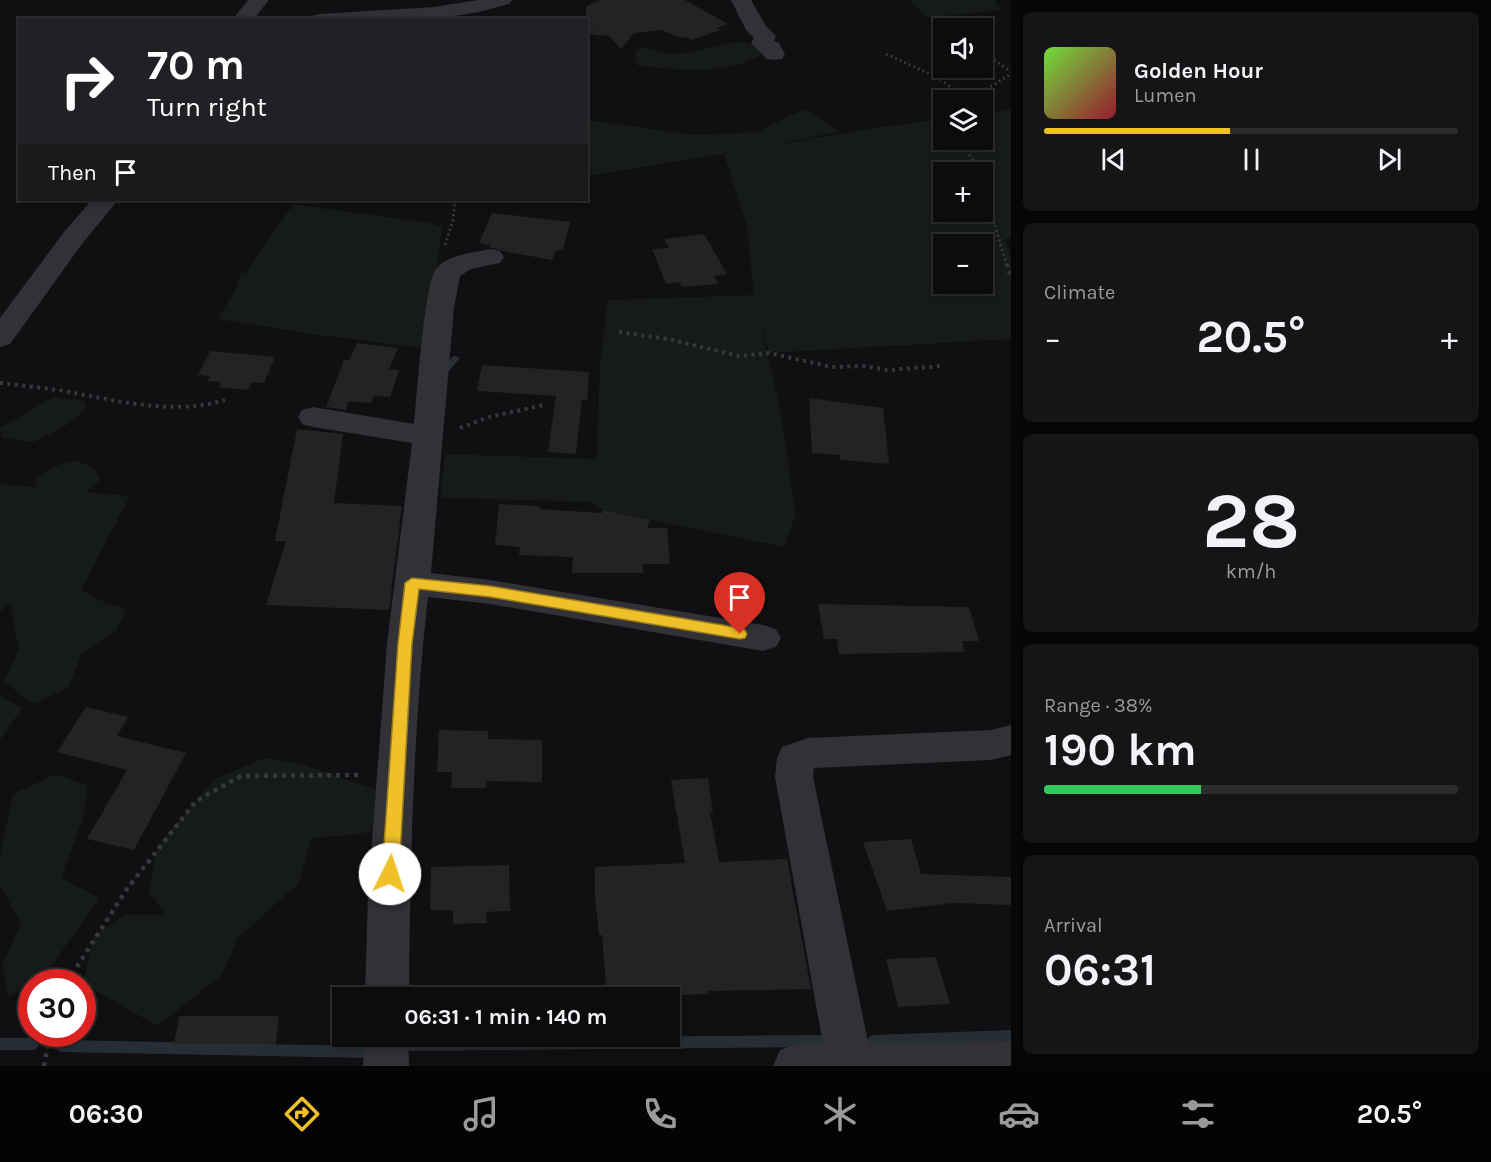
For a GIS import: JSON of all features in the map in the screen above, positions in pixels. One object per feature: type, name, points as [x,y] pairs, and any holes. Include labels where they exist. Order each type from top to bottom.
[{"type":"street","points":[[244,18],[259,0]]},
{"type":"street","points":[[386,18],[419,17],[473,9],[502,0]]},
{"type":"street","points":[[741,0],[757,30],[765,36],[762,43],[771,48],[774,54]]},
{"type":"street","points":[[0,338],[104,201]]},
{"type":"street","points":[[387,987],[389,894],[405,644],[440,308],[447,273],[462,263],[491,257]]},
{"type":"street","points":[[313,417],[426,439]]},
{"type":"street","points":[[412,583],[490,592],[763,638]]},
{"type":"street","points":[[850,1066],[794,777],[796,759],[808,753],[991,745],[1011,740]]},
{"type":"street","points":[[386,1047],[386,1066]]},
{"type":"street","points":[[874,1066],[1011,1064]]},
{"type":"street","points":[[796,1066],[832,1066]]},
{"type":"path","points":[[886,54],[939,78],[955,90]]},
{"type":"path","points":[[984,90],[1011,73],[993,59]]},
{"type":"path","points":[[447,273],[445,241],[453,220],[455,201]]},
{"type":"path","points":[[993,218],[1011,278]]},
{"type":"path","points":[[619,332],[668,339],[739,356],[770,353],[832,367],[864,366],[887,370],[943,366]]},
{"type":"path","points":[[0,383],[71,392],[121,402],[173,407],[202,407],[225,400]]},
{"type":"path","points":[[426,439],[489,417],[544,405]]},
{"type":"path","points":[[75,969],[127,889],[196,801],[241,776],[397,774]]},
{"type":"path","points":[[44,1066],[48,1047]]},
{"type":"shaded area","points":[[910,0],[994,0],[1002,10],[927,18]]},
{"type":"shaded area","points":[[738,42],[753,44],[763,54],[733,66],[686,70],[638,66],[634,53],[646,48],[668,53],[685,53]]},
{"type":"shaded area","points":[[804,109],[841,131],[775,145],[933,120],[933,150],[993,150],[993,112],[1011,109],[1011,238],[1006,239],[1011,256],[1011,339],[769,353],[759,317],[779,404],[796,514],[784,547],[603,510],[592,502],[440,498],[445,454],[597,459],[600,364],[608,300],[754,295],[747,225],[724,154],[588,176],[588,120],[696,135],[757,132]]},
{"type":"shaded area","points":[[293,204],[430,223],[442,227],[427,349],[217,319],[235,291],[241,273],[247,272]]},
{"type":"shaded area","points":[[53,397],[84,401],[87,408],[64,427],[33,442],[2,438],[0,428]]},
{"type":"shaded area","points":[[75,460],[95,469],[100,480],[86,492],[130,496],[81,590],[99,600],[126,609],[116,631],[81,655],[69,687],[34,704],[4,682],[19,649],[10,604],[0,611],[0,484],[35,487],[36,477],[58,465]]},
{"type":"shaded area","points":[[0,696],[22,708],[0,740]]},
{"type":"shaded area","points":[[264,758],[299,763],[379,791],[381,830],[311,838],[299,883],[238,938],[222,975],[157,1026],[96,991],[96,969],[86,969],[94,935],[125,915],[167,915],[149,893],[157,846],[215,779]]},
{"type":"shaded area","points":[[56,774],[88,786],[83,818],[61,878],[99,898],[50,969],[18,969],[18,992],[9,997],[2,966],[21,923],[0,886],[0,856],[13,794]]},
{"type":"building","points":[[600,0],[685,0],[728,24],[717,28],[721,30],[691,40],[662,30],[634,33],[621,49],[609,36],[588,34],[586,6]]},
{"type":"building","points":[[492,213],[570,222],[563,250],[556,250],[552,260],[503,251],[489,247],[491,245],[479,243]]},
{"type":"building","points":[[704,234],[727,274],[714,276],[718,284],[682,287],[679,282],[666,284],[652,249],[669,248],[664,239]]},
{"type":"building","points":[[357,343],[398,348],[389,369],[399,370],[390,397],[374,396],[371,403],[348,401],[346,410],[326,407],[344,360],[349,360]]},
{"type":"building","points":[[210,351],[275,357],[264,383],[252,382],[248,390],[219,387],[221,382],[207,381],[210,376],[198,375]]},
{"type":"building","points":[[482,365],[589,372],[587,400],[582,400],[576,454],[548,452],[556,396],[477,391]]},
{"type":"building","points":[[809,398],[883,408],[889,464],[840,460],[840,455],[812,453]]},
{"type":"building","points":[[297,429],[343,434],[334,503],[402,506],[389,610],[266,605],[286,541],[275,541]]},
{"type":"building","points":[[499,504],[602,513],[603,510],[650,520],[647,528],[667,528],[670,564],[643,564],[643,573],[572,573],[573,557],[519,555],[520,547],[495,545]]},
{"type":"building","points":[[818,604],[969,607],[979,641],[962,641],[965,652],[839,654],[837,639],[824,639]]},
{"type":"building","points":[[86,707],[128,717],[117,736],[186,753],[134,850],[87,839],[127,770],[57,752]]},
{"type":"building","points":[[439,730],[488,731],[488,739],[542,740],[542,782],[487,781],[486,788],[451,788],[452,772],[437,772]]},
{"type":"building","points":[[708,778],[713,812],[710,812],[719,862],[787,859],[811,989],[708,991],[709,994],[680,995],[680,987],[606,987],[602,935],[599,935],[595,898],[595,867],[685,863],[671,780]]},
{"type":"building","points":[[911,839],[921,874],[1011,877],[1011,905],[953,903],[887,911],[863,842]]},
{"type":"building","points":[[509,865],[510,911],[486,912],[487,923],[453,924],[453,910],[430,910],[431,867]]},
{"type":"building","points":[[936,957],[950,1004],[898,1007],[886,959]]},
{"type":"building","points":[[179,1016],[279,1016],[276,1044],[174,1044]]},
{"type":"waterway","points":[[442,374],[456,358]]},
{"type":"waterway","points":[[873,1041],[1011,1036]]},
{"type":"waterway","points":[[680,1042],[826,1041]]},
{"type":"waterway","points":[[0,1044],[18,1044]]},
{"type":"waterway","points":[[96,1047],[363,1052]]},
{"type":"route","points":[[390,874],[405,644],[412,583],[490,592],[740,634]]}]
